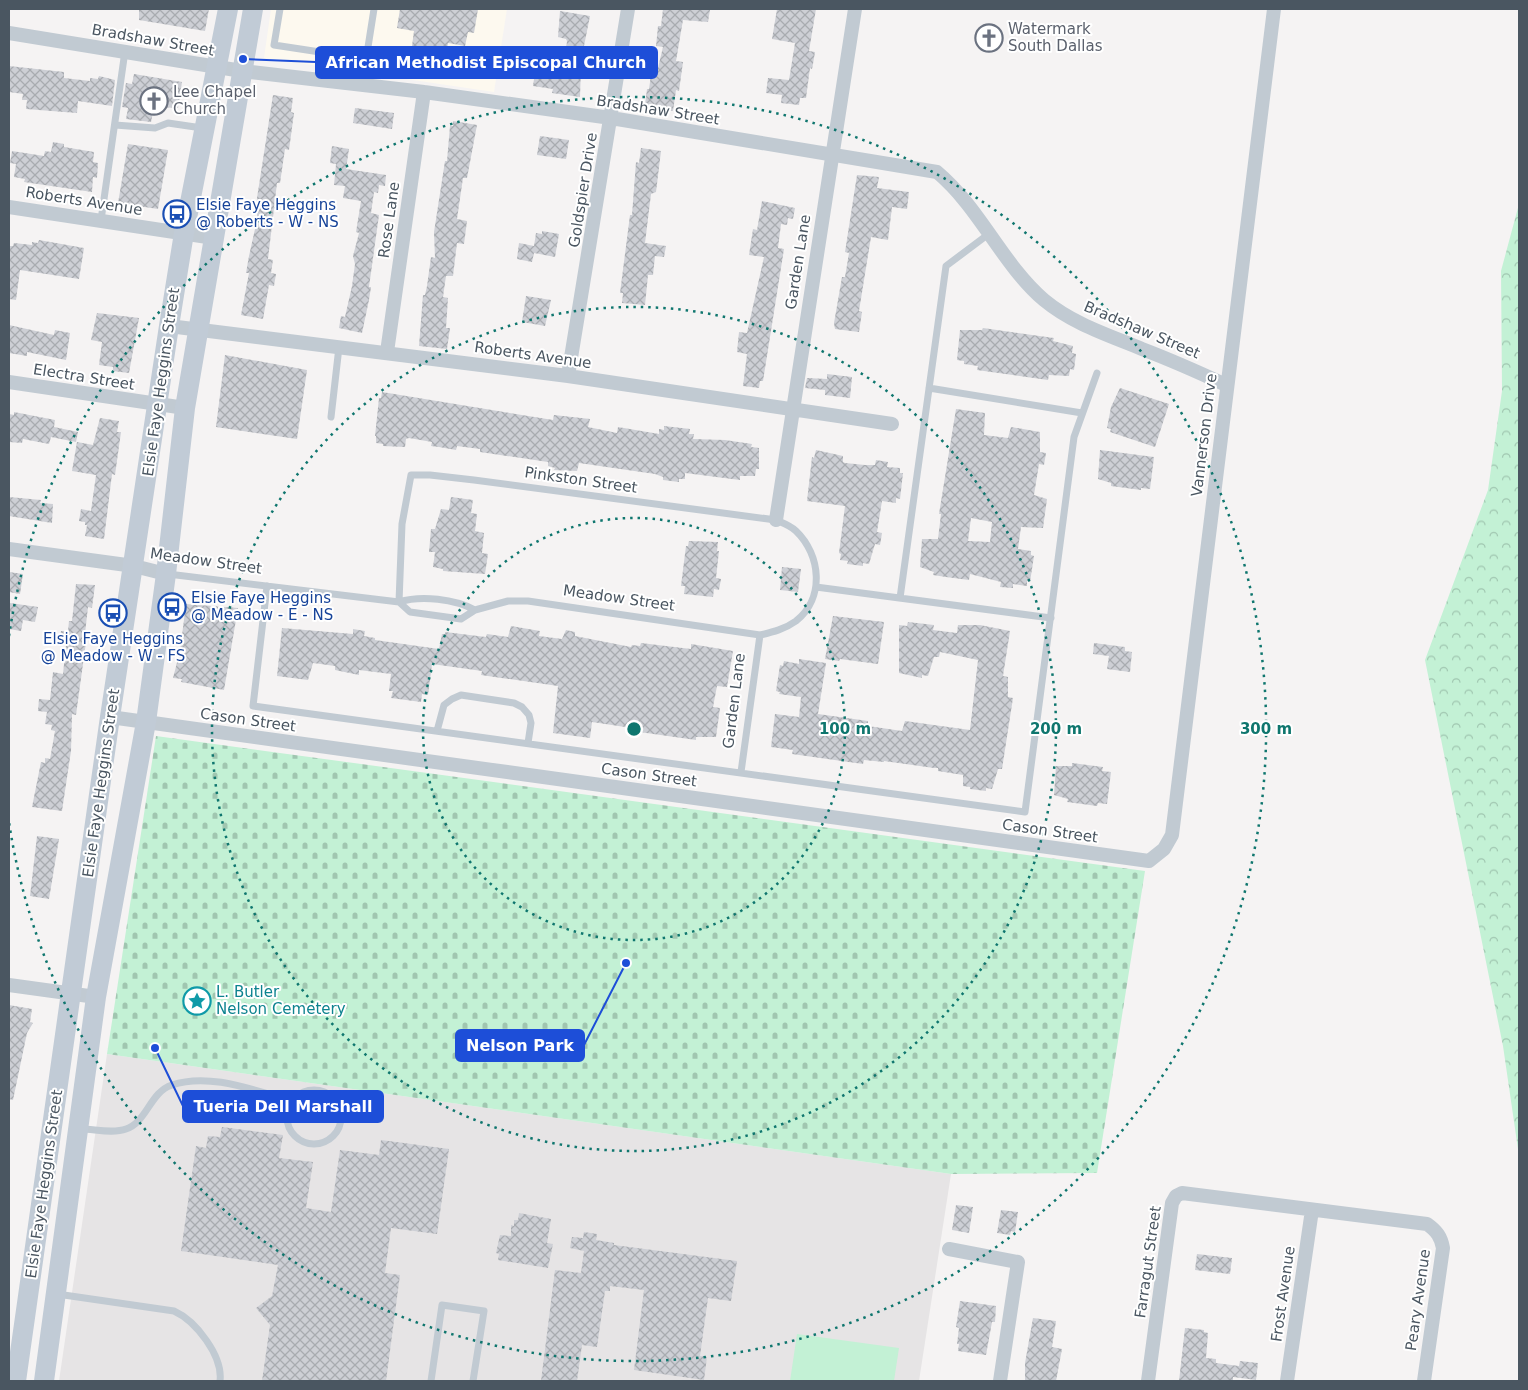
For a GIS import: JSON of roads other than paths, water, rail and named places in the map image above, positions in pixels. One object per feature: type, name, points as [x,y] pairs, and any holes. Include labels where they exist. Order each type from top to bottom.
[{"type":"main road","name":"Elsie Faye Heggins Street","points":[[16,1381],[110,718],[169,326],[184,233],[228,9]]},
{"type":"main road","name":"Elsie Faye Heggins Street","points":[[44,1381],[96,997],[146,722],[166,574],[185,408],[253,9]]},
{"type":"main road","points":[[52,1125],[78,1128]]},
{"type":"street","name":"Goldspier Drive","points":[[568,376],[628,9]]},
{"type":"street","name":"Garden Lane","points":[[776,520],[791,410],[854,9]]},
{"type":"street","name":"Vannerson Drive","points":[[1172,835],[1226,384],[1274,9]]},
{"type":"street","name":"Bradshaw Street","points":[[9,33],[242,72],[424,92],[611,118],[937,172],[954,186],[1043,299],[1068,317],[1226,384]]},
{"type":"street","name":"Rose Lane","points":[[387,352],[424,92]]},
{"type":"street","name":"Roberts Avenue","points":[[9,206],[214,238]]},
{"type":"street","name":"Roberts Avenue","points":[[169,326],[568,376],[892,424]]},
{"type":"street","name":"Electra Street","points":[[9,382],[185,408]]},
{"type":"street","name":"Meadow Street","points":[[9,549],[134,566],[166,574]]},
{"type":"street","name":"Cason Street","points":[[110,718],[1149,861],[1164,850],[1172,835]]},
{"type":"street","points":[[9,985],[96,997]]},
{"type":"street","name":"Farragut Street","points":[[1148,1381],[1172,1203],[1176,1196],[1182,1192],[1192,1193],[1312,1210]]},
{"type":"street","name":"Frost Avenue","points":[[1287,1381],[1312,1210]]},
{"type":"street","name":"Peary Avenue","points":[[1312,1210],[1428,1224],[1438,1234],[1443,1248],[1424,1381]]},
{"type":"street","points":[[949,1250],[1018,1262],[1000,1381]]},
{"type":"lane","points":[[280,9],[274,45],[366,59]]},
{"type":"lane","points":[[362,85],[374,9]]},
{"type":"lane","points":[[101,220],[125,51]]},
{"type":"lane","points":[[115,125],[155,128],[168,123],[205,129]]},
{"type":"lane","points":[[900,598],[946,266],[990,233]]},
{"type":"lane","points":[[331,417],[339,347]]},
{"type":"lane","points":[[267,586],[253,706],[1025,812],[1074,437],[1097,373]]},
{"type":"lane","points":[[929,388],[1082,413]]},
{"type":"lane","name":"Pinkston Street","points":[[399,602],[402,524],[411,475],[430,475],[776,520]]},
{"type":"lane","points":[[760,634],[779,631],[796,621],[809,606],[816,587],[816,566],[809,546],[795,530],[776,520]]},
{"type":"lane","name":"Meadow Street","points":[[166,574],[399,602],[413,598],[465,604],[476,610]]},
{"type":"lane","points":[[816,587],[1051,618]]},
{"type":"lane","name":"Meadow Street","points":[[399,602],[410,612],[461,619],[476,610],[508,601],[528,602],[760,634]]},
{"type":"lane","name":"Garden Lane","points":[[741,772],[760,634]]},
{"type":"lane","points":[[438,731],[444,706],[452,699],[461,695],[514,703],[522,707],[529,715],[531,723],[528,743]]},
{"type":"lane","points":[[78,1128],[126,1129],[137,1122],[159,1092],[172,1085],[195,1082],[226,1083],[292,1101]]},
{"type":"lane","points":[[306,1091],[324,1091],[338,1103],[341,1121],[338,1130],[325,1142],[316,1144],[300,1140],[289,1126],[288,1109],[292,1101],[306,1091]]},
{"type":"lane","points":[[56,1294],[174,1311],[188,1317],[219,1358],[220,1381]]},
{"type":"lane","points":[[431,1381],[442,1305],[484,1311],[474,1381]]},
{"type":"place","name":"Watermark South Dallas","points":[[989,38]]},
{"type":"place","name":"African Methodist Episcopal Church","points":[[243,59]]},
{"type":"place","name":"Lee Chapel Church","points":[[154,101]]},
{"type":"place","name":"Elsie Faye Heggins @ Roberts - W - NS","points":[[177,214]]},
{"type":"place","name":"Elsie Faye Heggins @ Meadow - E - NS","points":[[172,607]]},
{"type":"place","name":"Elsie Faye Heggins @ Meadow - W - FS","points":[[113,613]]},
{"type":"place","name":"Nelson Park","points":[[626,963]]},
{"type":"place","name":"L. Butler Nelson Cemetery","points":[[197,1001]]},
{"type":"place","name":"Tueria Dell Marshall","points":[[155,1048]]}]
